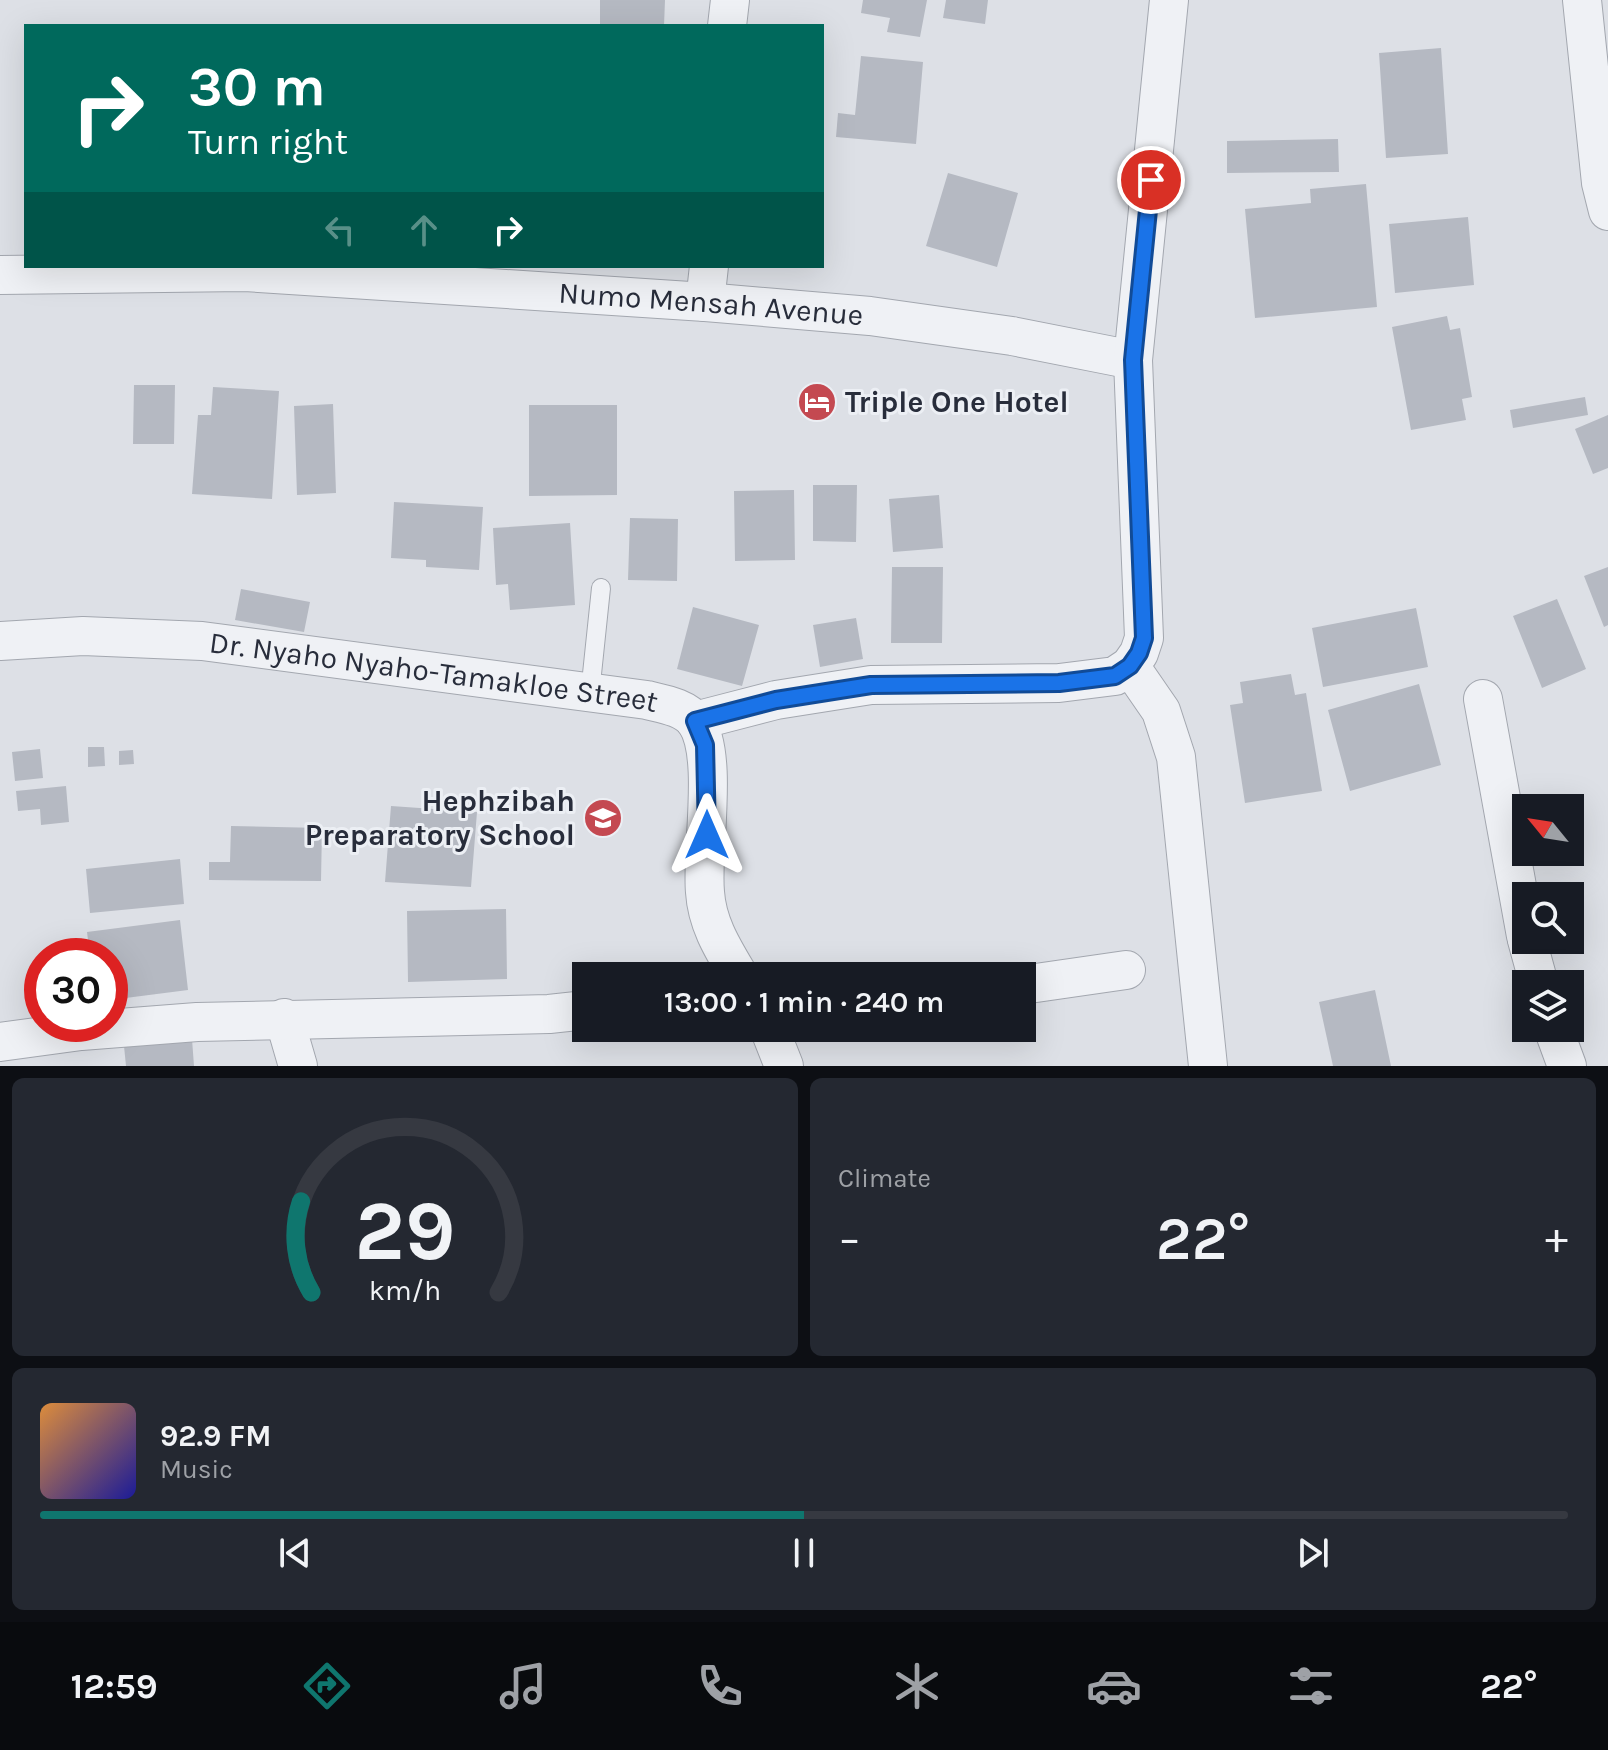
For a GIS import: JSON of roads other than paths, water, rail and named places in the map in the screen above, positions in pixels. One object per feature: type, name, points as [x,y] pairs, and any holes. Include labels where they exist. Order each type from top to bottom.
[{"type":"street","points":[[727,24],[730,0]]},
{"type":"street","points":[[695,721],[776,700],[871,685],[1059,683],[1115,676],[1130,666],[1139,653],[1144,638],[1133,360],[1169,0]]},
{"type":"street","points":[[1582,0],[1601,183],[1608,211]]},
{"type":"street","name":"Numo Mensah Avenue","points":[[0,275],[245,272],[707,284],[1133,360]]},
{"type":"street","name":"Dr. Nyaho Nyaho-Tamakloe Street","points":[[0,641],[83,636],[202,641],[647,700],[676,707],[695,721],[705,745],[705,892],[715,935],[731,962]]},
{"type":"street","points":[[1130,666],[1161,711],[1176,757],[1208,1066]]},
{"type":"street","points":[[1483,699],[1516,882]]},
{"type":"street","points":[[1036,983],[1126,970]]},
{"type":"street","points":[[0,1042],[96,1030],[284,1018],[572,1012]]},
{"type":"street","points":[[284,1018],[298,1066]]},
{"type":"street","points":[[775,1042],[784,1066]]},
{"type":"street","points":[[1558,1042],[1567,1066]]},
{"type":"lane","points":[[590,693],[601,588]]},
{"type":"place","name":"Triple One Hotel","points":[[817,402]]},
{"type":"place","name":"Hephzibah Preparatory School","points":[[603,818]]}]
